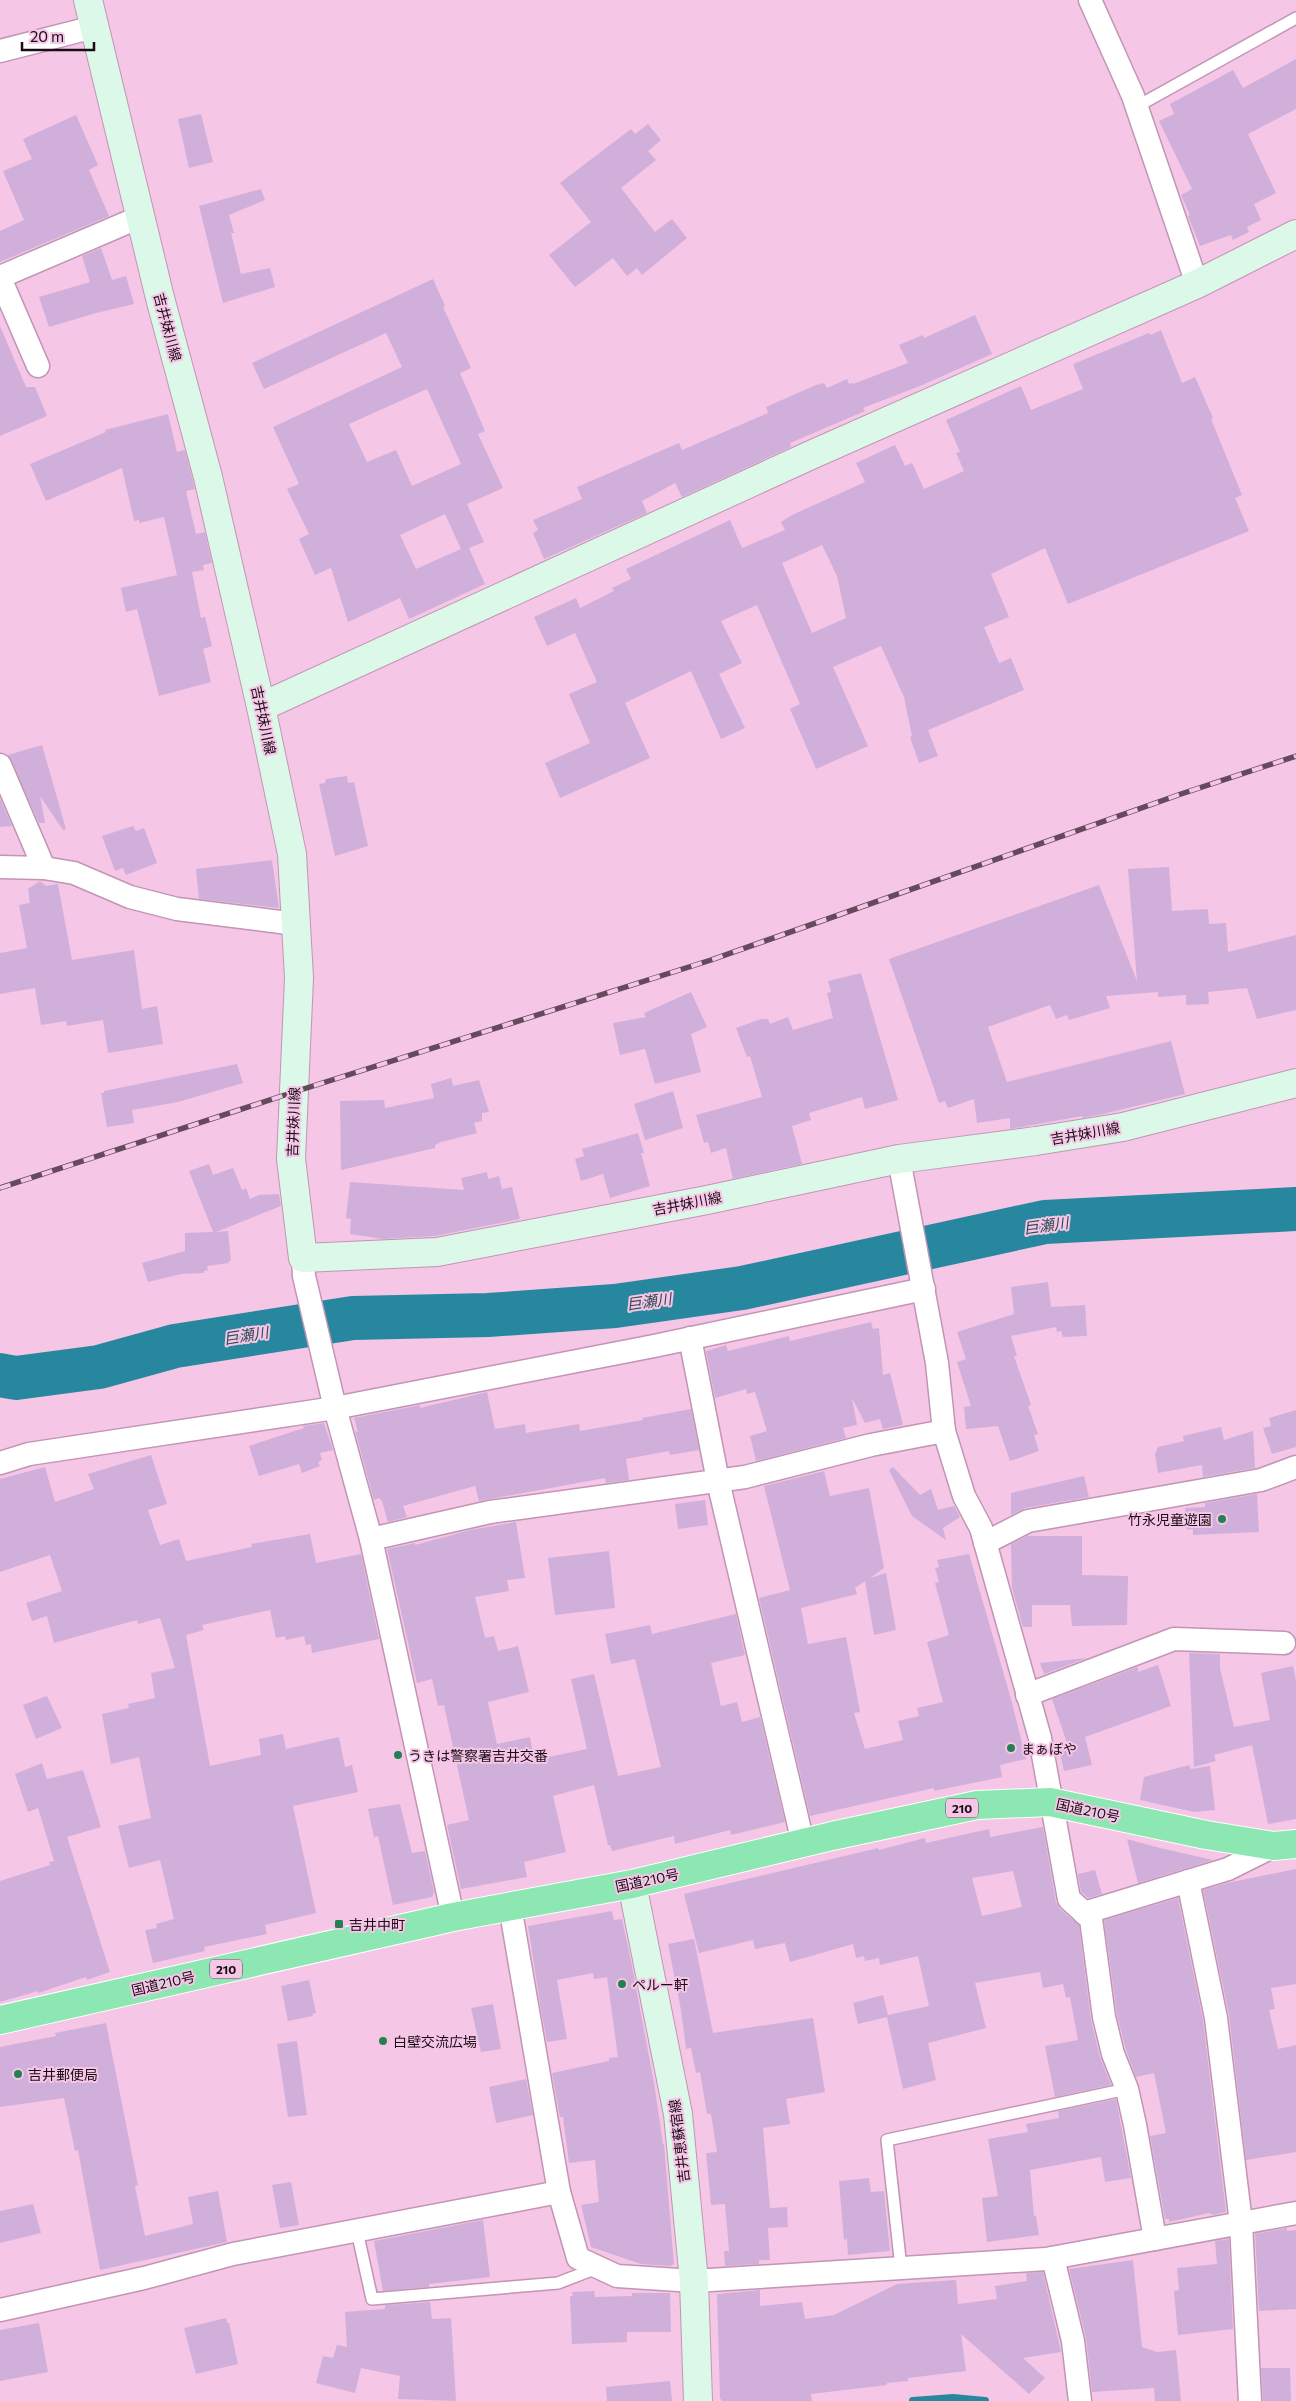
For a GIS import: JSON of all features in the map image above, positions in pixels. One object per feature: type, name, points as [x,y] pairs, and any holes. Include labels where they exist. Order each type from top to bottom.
[{"type":"highway","name":"国道210号","points":[[0,2020],[453,1917],[632,1884],[803,1843],[976,1805],[1050,1802],[1206,1835],[1285,1845]]},
{"type":"main road","name":"吉井妹川線","points":[[88,0],[140,217],[208,477],[261,707],[292,854],[299,978],[291,1159],[304,1267],[438,1252],[707,1200],[1124,1127],[1296,1083]]},
{"type":"main road","points":[[261,707],[811,455],[1197,284],[1296,234]]},
{"type":"main road","name":"吉井恵蘇宿線","points":[[632,1884],[678,2114],[694,2281],[698,2401]]},
{"type":"street","points":[[1090,0],[1136,107],[1197,284]]},
{"type":"street","points":[[0,50],[94,27]]},
{"type":"street","points":[[38,366],[0,278],[140,217]]},
{"type":"street","points":[[0,765],[44,868]]},
{"type":"street","points":[[0,867],[44,868],[74,873],[130,897],[177,909],[296,924]]},
{"type":"street","points":[[901,1165],[937,1363],[944,1431],[964,1496],[981,1528],[1040,1738],[1050,1802],[1069,1899],[1091,1919],[1104,2017],[1113,2054],[1127,2089],[1155,2239]]},
{"type":"street","points":[[304,1267],[333,1400],[371,1539],[453,1917]]},
{"type":"street","points":[[0,1463],[29,1454],[690,1338],[924,1287]]},
{"type":"street","points":[[690,1338],[718,1481],[803,1843]]},
{"type":"street","points":[[371,1539],[490,1512],[744,1477],[871,1445],[944,1431]]},
{"type":"street","points":[[985,1543],[1028,1521],[1261,1480],[1296,1467]]},
{"type":"street","points":[[1027,1695],[1174,1639],[1284,1644]]},
{"type":"street","points":[[1084,1913],[1228,1869],[1285,1845]]},
{"type":"street","points":[[1188,1881],[1216,2018],[1241,2223],[1250,2401]]},
{"type":"street","points":[[510,1906],[560,2192],[578,2258],[618,2276],[694,2281],[1053,2258],[1296,2213]]},
{"type":"street","points":[[0,2310],[144,2278],[233,2254],[560,2192]]},
{"type":"street","points":[[1053,2258],[1073,2341],[1080,2401]]},
{"type":"lane","points":[[1136,107],[1296,18]]},
{"type":"lane","points":[[901,2268],[887,2140],[1127,2089]]},
{"type":"lane","points":[[357,2231],[372,2299],[558,2284],[598,2267]]},
{"type":"building","points":[[1296,59],[1296,109],[1248,134],[1276,193],[1254,204],[1261,220],[1247,227],[1249,232],[1233,240],[1231,235],[1200,246],[1181,195],[1192,189],[1159,121],[1174,114],[1170,104],[1233,70],[1243,88]]},
{"type":"building","points":[[201,114],[213,162],[189,168],[178,119]]},
{"type":"building","points":[[76,115],[98,165],[89,170],[109,216],[0,262],[0,231],[24,220],[3,171],[32,159],[23,139]]},
{"type":"building","points":[[648,124],[661,140],[648,151],[656,160],[621,188],[655,232],[672,219],[687,238],[642,275],[637,268],[627,276],[613,258],[575,287],[549,255],[591,222],[560,183],[631,129],[635,134]]},
{"type":"building","points":[[261,189],[265,200],[229,215],[234,233],[231,233],[241,274],[270,268],[275,287],[223,303],[199,206]]},
{"type":"building","points":[[101,248],[112,280],[126,276],[134,304],[49,327],[39,297],[90,282],[82,256]]},
{"type":"building","points":[[433,279],[445,306],[443,307],[471,368],[460,373],[485,431],[478,434],[503,488],[467,504],[484,542],[469,548],[485,584],[409,619],[400,598],[348,622],[331,568],[315,575],[299,539],[309,534],[287,489],[299,484],[273,427],[402,367],[386,333],[264,389],[252,363]],"holes":[[[427,389],[461,464],[412,486],[396,450],[367,462],[349,424]],[[445,514],[461,549],[416,569],[400,535]]]},
{"type":"building","points":[[975,315],[992,354],[920,386],[863,408],[865,411],[790,443],[791,447],[682,497],[675,483],[642,501],[647,513],[544,559],[533,533],[538,530],[533,520],[582,499],[577,487],[679,443],[682,450],[768,413],[766,407],[816,385],[824,383],[827,388],[847,379],[849,384],[853,384],[908,363],[899,345],[923,335],[924,338]]},
{"type":"building","points":[[0,326],[26,387],[35,387],[47,416],[0,436]]},
{"type":"building","points":[[1161,330],[1182,383],[1195,377],[1213,418],[1211,419],[1242,495],[1235,498],[1249,531],[1068,604],[1045,548],[991,574],[1009,617],[984,627],[999,663],[1011,658],[1024,690],[928,730],[938,756],[919,763],[910,737],[912,736],[904,697],[881,646],[833,667],[868,746],[816,769],[790,709],[800,704],[757,605],[721,621],[742,663],[719,674],[745,728],[721,739],[691,671],[625,703],[650,758],[560,798],[545,763],[590,743],[569,694],[597,682],[575,633],[547,646],[534,617],[576,598],[580,608],[614,591],[612,588],[631,579],[626,569],[730,520],[742,548],[785,530],[781,522],[792,515],[865,482],[856,463],[895,445],[905,466],[912,463],[924,489],[964,471],[956,453],[960,452],[946,420],[1021,386],[1031,410],[1083,389],[1073,364],[1149,333],[1151,335]],"holes":[[[822,545],[837,576],[846,618],[812,633],[782,563]]]},
{"type":"building","points":[[168,414],[177,452],[185,450],[195,489],[186,491],[196,534],[205,532],[212,563],[203,565],[204,570],[192,572],[201,618],[205,617],[212,646],[203,649],[211,682],[159,696],[137,609],[126,612],[121,588],[177,575],[164,517],[139,523],[139,520],[134,521],[122,468],[46,501],[30,464],[106,432],[105,430]]},
{"type":"building","points":[[42,745],[66,829],[63,830],[40,796],[45,823],[39,823],[8,755]]},
{"type":"building","points":[[347,776],[348,783],[354,782],[368,846],[335,856],[319,784],[325,783],[326,779]]},
{"type":"building","points":[[0,798],[12,826],[0,827]]},
{"type":"building","points":[[133,826],[136,831],[144,828],[157,863],[126,875],[123,868],[115,871],[102,836]]},
{"type":"building","points":[[272,860],[279,908],[199,899],[196,869]]},
{"type":"building","points":[[1169,867],[1172,911],[1208,909],[1209,924],[1226,923],[1228,952],[1296,935],[1296,1010],[1257,1019],[1247,988],[1208,992],[1209,1004],[1186,1005],[1186,995],[1158,997],[1158,992],[1106,996],[1110,1008],[1069,1020],[1067,1015],[1056,1019],[1050,1005],[988,1027],[1007,1082],[1171,1041],[1185,1094],[1083,1118],[1082,1116],[1010,1129],[1010,1118],[977,1123],[974,1099],[948,1108],[945,1101],[939,1103],[889,959],[1099,885],[1137,981],[1128,869]]},
{"type":"building","points":[[40,881],[46,886],[58,884],[72,960],[134,950],[142,1009],[157,1006],[163,1044],[108,1053],[103,1020],[67,1026],[66,1021],[41,1025],[35,988],[0,994],[0,953],[27,948],[19,905],[30,903],[28,889]]},
{"type":"building","points":[[861,973],[898,1100],[865,1109],[862,1097],[809,1113],[811,1120],[792,1126],[802,1164],[733,1179],[726,1148],[711,1153],[708,1142],[704,1143],[696,1115],[762,1097],[750,1056],[747,1057],[736,1028],[761,1019],[768,1019],[770,1024],[788,1017],[793,1030],[833,1018],[827,993],[831,992],[828,981]]},
{"type":"building","points":[[691,992],[707,1027],[691,1034],[701,1072],[655,1084],[645,1049],[620,1055],[613,1023],[646,1017],[644,1013]]},
{"type":"building","points":[[237,1064],[243,1083],[178,1102],[132,1110],[134,1123],[107,1127],[101,1093],[104,1093],[104,1091]]},
{"type":"building","points":[[451,1078],[453,1086],[479,1080],[489,1112],[482,1113],[482,1121],[474,1123],[477,1133],[441,1142],[435,1145],[435,1148],[341,1170],[340,1101],[384,1100],[385,1108],[434,1098],[431,1084]]},
{"type":"building","points":[[673,1091],[683,1128],[645,1140],[634,1104]]},
{"type":"building","points":[[638,1133],[650,1186],[610,1198],[603,1174],[581,1181],[575,1159],[584,1156],[582,1149]]},
{"type":"building","points":[[209,1164],[213,1175],[233,1168],[242,1190],[246,1188],[250,1199],[259,1195],[279,1194],[281,1206],[216,1232],[228,1231],[231,1261],[228,1261],[229,1263],[207,1266],[208,1270],[204,1271],[204,1273],[181,1274],[148,1282],[142,1263],[185,1251],[185,1233],[213,1232],[189,1171]]},
{"type":"building","points":[[487,1172],[488,1179],[499,1176],[502,1189],[512,1187],[520,1219],[435,1236],[383,1239],[350,1234],[351,1219],[346,1218],[350,1182],[464,1190],[461,1178]]},
{"type":"building","points":[[1048,1282],[1051,1307],[1085,1305],[1087,1336],[1063,1337],[1061,1331],[1057,1332],[1056,1327],[1011,1336],[1017,1356],[1014,1356],[1031,1405],[1028,1406],[1038,1434],[1034,1435],[1039,1451],[1010,1461],[998,1426],[966,1429],[964,1407],[971,1406],[957,1362],[966,1359],[957,1332],[1014,1314],[1011,1287]]},
{"type":"building","points":[[871,1322],[873,1329],[879,1328],[883,1375],[890,1373],[903,1425],[883,1429],[880,1419],[865,1423],[852,1398],[857,1425],[843,1428],[846,1438],[756,1461],[750,1436],[767,1431],[755,1392],[747,1394],[746,1389],[715,1398],[706,1351],[726,1345],[728,1351],[789,1336],[790,1341]]},
{"type":"building","points":[[487,1392],[495,1429],[525,1424],[526,1433],[579,1424],[580,1431],[691,1409],[699,1450],[670,1455],[669,1451],[626,1459],[629,1480],[606,1483],[605,1478],[479,1501],[475,1486],[403,1506],[407,1517],[388,1522],[382,1501],[379,1498],[374,1500],[355,1431],[358,1432],[354,1418],[420,1405],[420,1408]]},
{"type":"building","points":[[1296,1410],[1296,1447],[1272,1454],[1263,1428],[1271,1426],[1269,1418]]},
{"type":"building","points":[[324,1423],[333,1450],[320,1453],[322,1460],[318,1462],[320,1466],[302,1473],[299,1464],[259,1476],[249,1446],[304,1428],[303,1426]]},
{"type":"building","points":[[1221,1427],[1224,1440],[1253,1431],[1255,1468],[1203,1477],[1202,1465],[1158,1473],[1155,1454],[1158,1447],[1184,1441],[1183,1436]]},
{"type":"building","points":[[151,1455],[167,1504],[148,1510],[160,1545],[179,1539],[186,1561],[252,1547],[251,1544],[310,1534],[316,1563],[361,1554],[379,1639],[312,1653],[311,1644],[306,1645],[304,1636],[286,1640],[285,1636],[276,1638],[270,1610],[202,1625],[204,1630],[186,1635],[210,1766],[261,1755],[259,1739],[283,1734],[286,1749],[339,1737],[345,1767],[352,1765],[358,1792],[293,1806],[316,1913],[265,1925],[267,1934],[204,1947],[205,1951],[153,1963],[145,1930],[157,1928],[156,1924],[174,1919],[160,1860],[129,1868],[118,1826],[151,1818],[139,1757],[111,1764],[102,1714],[129,1708],[128,1704],[155,1698],[151,1673],[175,1668],[160,1618],[138,1624],[137,1620],[54,1643],[47,1616],[32,1621],[26,1603],[62,1591],[50,1555],[0,1572],[0,1479],[45,1467],[55,1502],[94,1489],[88,1474]]},
{"type":"building","points":[[893,1467],[920,1495],[931,1489],[938,1510],[954,1506],[960,1517],[943,1528],[946,1540],[912,1516],[889,1470]]},
{"type":"building","points":[[824,1471],[830,1496],[869,1488],[884,1568],[870,1578],[886,1573],[896,1630],[874,1635],[865,1581],[855,1588],[857,1594],[801,1608],[808,1644],[846,1637],[860,1712],[854,1713],[865,1749],[903,1740],[898,1721],[919,1716],[917,1708],[943,1702],[927,1642],[949,1635],[935,1583],[939,1582],[935,1568],[939,1567],[937,1560],[969,1554],[1011,1699],[1026,1759],[1000,1765],[1002,1777],[934,1791],[934,1788],[810,1816],[759,1598],[790,1590],[764,1486]]},
{"type":"building","points":[[1084,1476],[1089,1497],[1025,1508],[1011,1515],[1011,1493]]},
{"type":"building","name":"竹永児童遊園","points":[[1257,1494],[1259,1532],[1193,1535],[1193,1529],[1187,1530],[1185,1508],[1205,1507],[1205,1503]]},
{"type":"building","points":[[705,1500],[708,1525],[678,1529],[675,1504]]},
{"type":"building","points":[[516,1522],[525,1578],[507,1580],[509,1591],[475,1597],[485,1638],[494,1636],[498,1651],[518,1646],[529,1692],[488,1702],[497,1744],[530,1737],[534,1760],[587,1749],[571,1679],[594,1674],[618,1776],[661,1767],[635,1659],[611,1664],[605,1634],[650,1625],[652,1634],[736,1614],[745,1655],[711,1663],[721,1706],[737,1702],[742,1722],[760,1717],[785,1822],[731,1835],[730,1830],[675,1844],[674,1836],[612,1851],[610,1845],[608,1845],[594,1785],[553,1796],[566,1852],[524,1862],[527,1877],[461,1889],[447,1825],[469,1820],[444,1705],[438,1706],[432,1679],[417,1683],[387,1549],[415,1543],[415,1545],[470,1530]]},
{"type":"building","points":[[1027,1536],[1082,1536],[1082,1575],[1128,1576],[1127,1625],[1072,1626],[1070,1605],[1032,1605],[1032,1627],[1023,1627],[1012,1588],[1011,1544]]},
{"type":"building","points":[[609,1551],[615,1608],[555,1615],[548,1558]]},
{"type":"building","points":[[1189,1653],[1220,1654],[1220,1668],[1234,1727],[1270,1720],[1261,1673],[1293,1666],[1296,1681],[1296,1819],[1268,1824],[1252,1745],[1214,1755],[1216,1761],[1194,1767]]},
{"type":"building","points":[[1087,1658],[1044,1674],[1040,1663]]},
{"type":"building","points":[[1158,1665],[1171,1706],[1085,1737],[1092,1765],[1064,1771],[1058,1745],[1067,1743],[1052,1699],[1138,1667],[1138,1672]]},
{"type":"building","points":[[47,1696],[62,1728],[36,1739],[23,1705]]},
{"type":"building","points":[[42,1763],[47,1779],[83,1770],[101,1827],[67,1837],[110,1972],[87,1980],[86,1977],[38,1993],[38,1991],[0,2002],[0,1881],[50,1865],[49,1862],[54,1861],[38,1808],[28,1812],[15,1774]]},
{"type":"building","points":[[1189,1765],[1191,1769],[1210,1766],[1215,1810],[1194,1812],[1140,1800],[1144,1777]]},
{"type":"building","points":[[400,1804],[412,1853],[425,1851],[434,1892],[432,1897],[393,1905],[378,1836],[374,1837],[368,1809]]},
{"type":"building","points":[[1043,1827],[1056,1902],[1060,1909],[1079,1925],[1091,2020],[1100,2057],[1111,2085],[1055,2097],[1045,2046],[1078,2040],[1070,1997],[1066,1998],[1063,1984],[1043,1988],[1040,1972],[975,1983],[986,2028],[928,2043],[936,2080],[903,2089],[887,2017],[858,2024],[853,2003],[883,1995],[888,2015],[929,2006],[918,1956],[880,1965],[879,1958],[865,1961],[864,1956],[856,1958],[853,1944],[790,1962],[785,1943],[755,1949],[753,1940],[699,1953],[684,1894],[925,1838],[926,1843],[989,1829],[990,1837]],"holes":[[[1013,1871],[1022,1907],[982,1916],[972,1878]]]},
{"type":"building","points":[[1127,1839],[1160,1848],[1213,1860],[1138,1883]]},
{"type":"building","points":[[1296,1869],[1296,1984],[1271,1988],[1275,2009],[1269,2010],[1278,2049],[1296,2045],[1296,2152],[1246,2160],[1229,2015],[1203,1890],[1227,1883]]},
{"type":"building","points":[[1095,1870],[1102,1894],[1088,1898],[1081,1892],[1078,1874]]},
{"type":"building","points":[[1178,1898],[1203,2020],[1226,2212],[1213,2215],[1209,2213],[1169,2222],[1169,2219],[1165,2219],[1150,2136],[1166,2133],[1154,2073],[1136,2077],[1126,2050],[1117,2015],[1104,1920]]},
{"type":"building","points":[[612,1911],[614,1920],[622,1919],[664,2144],[674,2264],[670,2266],[641,2264],[591,2247],[581,2205],[599,2202],[595,2160],[569,2163],[563,2117],[560,2117],[552,2073],[609,2061],[609,2058],[618,2057],[607,1977],[594,1979],[593,1973],[557,1980],[567,2039],[547,2042],[542,2016],[528,1926]]},
{"type":"building","points":[[694,1939],[713,2033],[813,2018],[825,2092],[786,2099],[790,2124],[763,2128],[770,2208],[787,2207],[788,2227],[768,2228],[770,2260],[759,2260],[759,2264],[725,2266],[724,2251],[729,2251],[725,2204],[711,2205],[706,2153],[717,2152],[711,2114],[707,2114],[700,2072],[696,2073],[691,2048],[686,2049],[681,2010],[668,1944]]},
{"type":"building","points":[[309,1980],[316,2013],[312,2014],[313,2016],[288,2021],[281,1986]]},
{"type":"building","points":[[493,2004],[501,2049],[481,2052],[471,2008]]},
{"type":"building","points":[[106,2023],[138,2185],[135,2186],[145,2236],[193,2224],[188,2197],[218,2191],[227,2242],[100,2270],[78,2150],[75,2151],[64,2098],[0,2107],[0,2047],[56,2036],[55,2033]]},
{"type":"building","points":[[297,2041],[307,2115],[288,2117],[277,2044]]},
{"type":"building","points":[[526,2079],[533,2115],[496,2123],[489,2087]]},
{"type":"building","points":[[1116,2099],[1131,2178],[1105,2182],[1101,2157],[1030,2170],[1034,2216],[1036,2216],[1039,2235],[987,2242],[982,2198],[998,2196],[988,2139],[1028,2132],[1026,2124],[1059,2118],[1058,2111]]},
{"type":"building","points":[[869,2178],[871,2192],[884,2191],[890,2251],[848,2255],[847,2239],[844,2240],[839,2181]]},
{"type":"building","points":[[291,2182],[299,2225],[280,2228],[272,2185]]},
{"type":"building","points":[[33,2204],[41,2233],[0,2243],[0,2211]]},
{"type":"building","points":[[483,2220],[490,2277],[429,2284],[429,2287],[383,2291],[374,2241]]},
{"type":"building","points":[[1287,2228],[1287,2231],[1296,2230],[1296,2309],[1259,2311],[1255,2234]]},
{"type":"building","points":[[1229,2239],[1233,2329],[1178,2335],[1174,2291],[1179,2290],[1177,2268],[1217,2264],[1215,2241]]},
{"type":"building","points":[[1133,2260],[1142,2347],[1157,2352],[1176,2350],[1181,2401],[1155,2401],[1154,2388],[1092,2392],[1086,2338],[1069,2269]]},
{"type":"building","points":[[1043,2272],[1061,2352],[1023,2358],[1045,2378],[1029,2394],[961,2334],[966,2371],[908,2378],[908,2381],[887,2383],[887,2385],[811,2394],[812,2401],[722,2401],[720,2398],[717,2294],[760,2290],[760,2306],[802,2302],[805,2319],[834,2315],[897,2284],[956,2280],[958,2304],[997,2299],[995,2286],[1027,2281],[1026,2273]]},
{"type":"building","points":[[594,2291],[595,2297],[632,2296],[632,2293],[670,2293],[671,2332],[627,2332],[627,2342],[572,2344],[570,2296],[573,2296],[572,2292]]},
{"type":"building","points":[[430,2302],[432,2319],[451,2318],[456,2401],[398,2399],[400,2376],[361,2368],[355,2393],[316,2383],[323,2356],[333,2358],[337,2345],[347,2347],[345,2312],[385,2309],[385,2305]]},
{"type":"building","points":[[226,2318],[227,2323],[229,2323],[238,2364],[196,2374],[184,2328]]},
{"type":"building","points":[[39,2323],[48,2372],[0,2381],[0,2330]]},
{"type":"building","points":[[1261,2368],[1290,2368],[1291,2401],[1263,2401]]},
{"type":"building","points":[[670,2381],[672,2401],[607,2401],[606,2387]]},
{"type":"waterway","name":"巨瀬川","points":[[0,1375],[16,1378],[99,1367],[175,1346],[353,1318],[488,1315],[615,1306],[742,1288],[1045,1222],[1296,1209]]},
{"type":"waterway","points":[[913,2401],[953,2398],[985,2401]]},
{"type":"railway","points":[[0,1188],[294,1092],[711,960],[1181,794],[1296,756]]},
{"type":"place","name":"竹永児童遊園","points":[[1222,1519]]},
{"type":"place","name":"まぁぼや","points":[[1011,1748]]},
{"type":"place","name":"うきは警察署吉井交番","points":[[398,1755]]},
{"type":"place","name":"吉井中町","points":[[339,1924]]},
{"type":"place","name":"ペルー軒","points":[[622,1984]]},
{"type":"place","name":"白壁交流広場","points":[[383,2041]]},
{"type":"place","name":"吉井郵便局","points":[[18,2074]]}]
